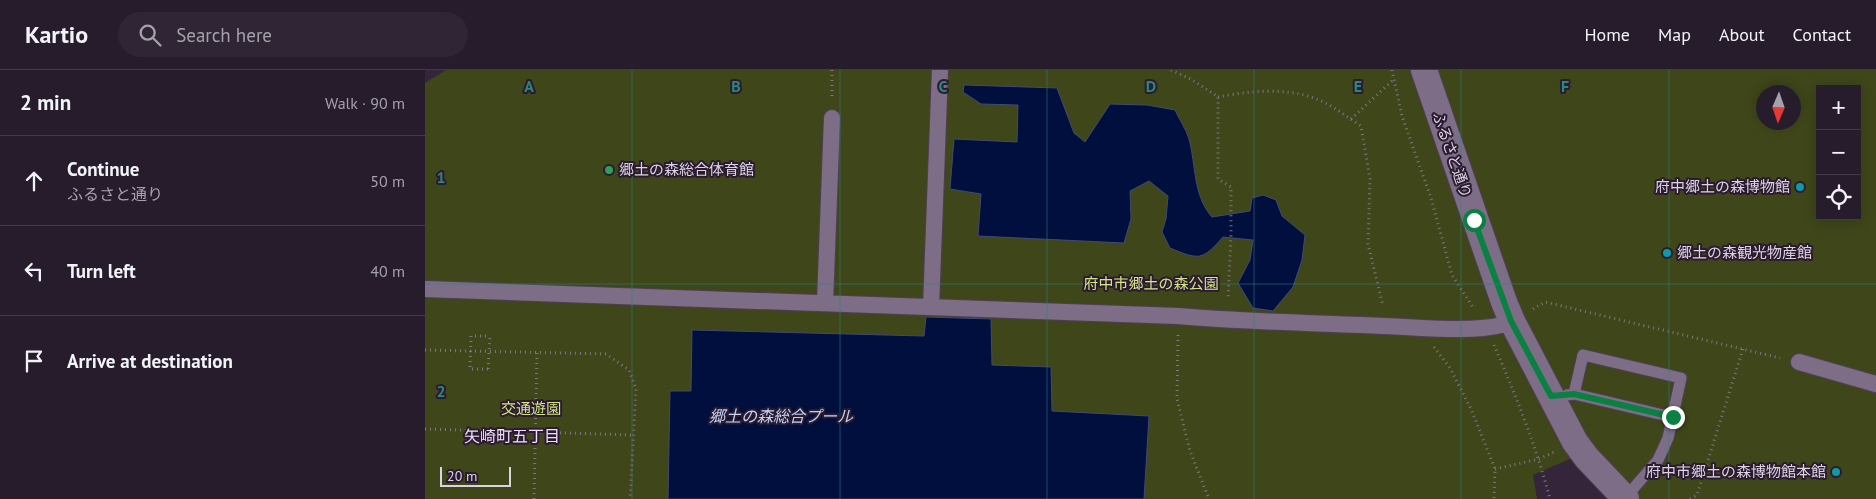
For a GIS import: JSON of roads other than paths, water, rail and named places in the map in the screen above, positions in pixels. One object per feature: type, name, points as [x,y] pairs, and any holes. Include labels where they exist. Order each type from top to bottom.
[{"type":"street","points":[[931,307],[940,70]]},
{"type":"street","name":"ふるさと通り","points":[[1424,70],[1511,321],[1562,395],[1575,442],[1587,458],[1625,498]]},
{"type":"street","points":[[825,303],[832,118]]},
{"type":"street","points":[[425,289],[1178,316],[1227,320],[1418,327],[1486,328],[1502,325]]},
{"type":"street","points":[[1799,362],[1876,384]]},
{"type":"lane","points":[[1625,498],[1658,460],[1668,438],[1673,417],[1681,378],[1583,355],[1562,395],[1673,417]]},
{"type":"water","points":[[964,85],[1057,88],[1074,133],[1085,142],[1110,104],[1147,105],[1175,110],[1189,139],[1201,200],[1212,217],[1250,211],[1252,198],[1263,195],[1276,200],[1282,216],[1305,235],[1302,260],[1293,287],[1273,311],[1253,308],[1238,283],[1250,260],[1253,240],[1223,237],[1210,251],[1199,256],[1188,255],[1170,248],[1162,232],[1166,219],[1168,196],[1149,181],[1130,191],[1131,219],[1124,243],[978,236],[981,194],[950,189],[954,139],[1017,142],[1018,105],[981,104],[963,92]]},
{"type":"water","name":"郷土の森総合プール","points":[[926,317],[991,319],[992,365],[1051,367],[1052,411],[1149,416],[1144,499],[668,499],[670,391],[691,391],[692,330],[924,336]]},
{"type":"place","name":"郷土の森総合体育館","points":[[609,170]]},
{"type":"place","name":"府中郷土の森博物館","points":[[1800,187]]},
{"type":"place","name":"郷土の森観光物産館","points":[[1667,253]]},
{"type":"place","name":"府中市郷土の森博物館本館","points":[[1836,472]]},
{"type":"district","name":"矢崎町五丁目","points":[[512,436]]},
{"type":"park label","name":"府中市郷土の森公園","points":[[1151,284]]},
{"type":"park label","name":"交通遊園","points":[[531,409]]}]
